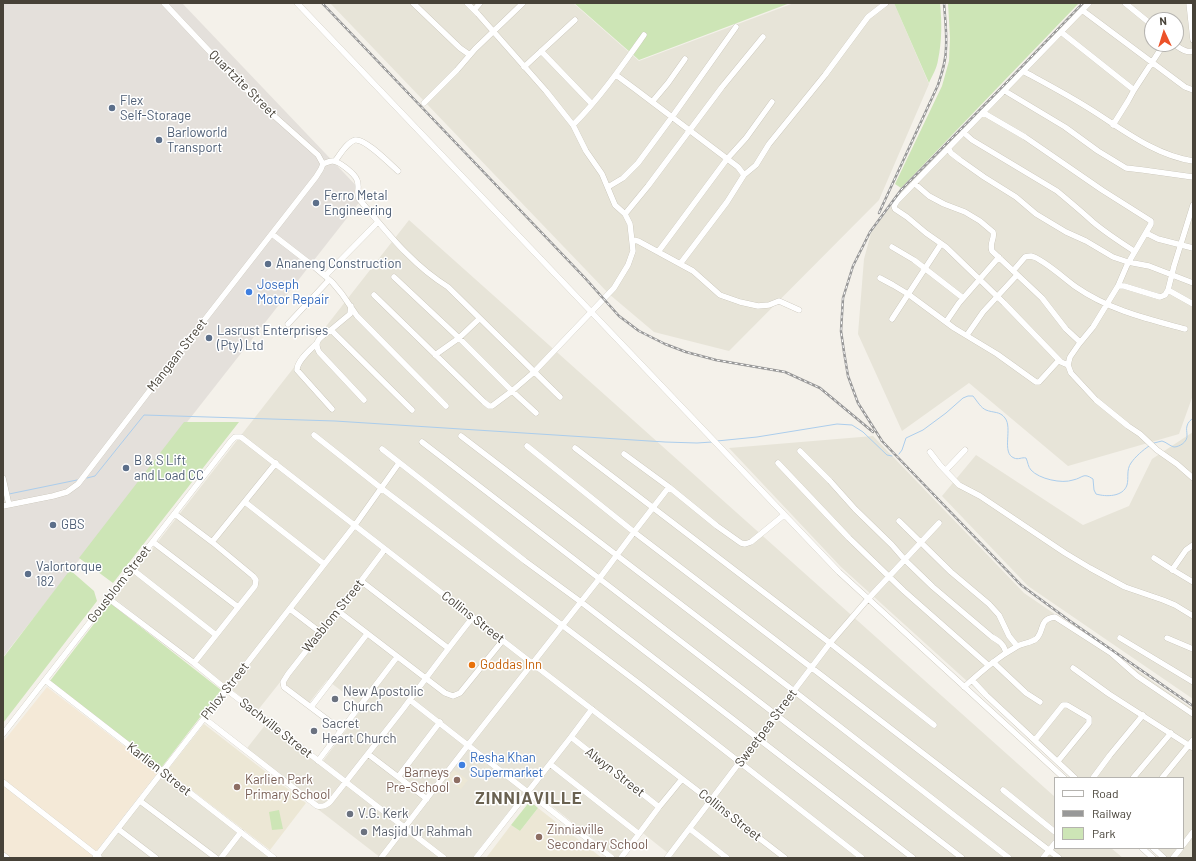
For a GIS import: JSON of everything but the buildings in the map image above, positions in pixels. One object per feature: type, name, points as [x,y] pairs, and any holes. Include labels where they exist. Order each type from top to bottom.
[{"type":"street","name":"Quartzite Street","points":[[164,3],[263,106],[318,155],[323,164]]},
{"type":"street","points":[[297,3],[839,572],[1063,777]]},
{"type":"street","points":[[413,3],[460,48],[470,55]]},
{"type":"street","points":[[374,295],[489,406],[495,404],[534,372],[591,313],[614,288],[628,265],[633,251],[630,224],[625,214],[615,205],[602,174],[586,151],[573,125],[546,90],[467,3]]},
{"type":"street","points":[[474,10],[480,3]]},
{"type":"street","points":[[424,104],[470,55],[523,3]]},
{"type":"street","points":[[680,264],[727,202],[744,176],[756,165],[769,144],[825,75],[868,17],[886,3]]},
{"type":"street","points":[[1068,365],[1061,362],[996,296],[941,244],[895,209],[894,206],[897,201],[982,112],[1005,91],[1023,70],[1089,3]]},
{"type":"street","points":[[1125,3],[1144,18]]},
{"type":"street","points":[[1189,3],[1193,40]]},
{"type":"street","points":[[1082,10],[1185,87],[1193,90]]},
{"type":"street","points":[[524,67],[575,20]]},
{"type":"street","points":[[608,187],[623,178],[638,163],[736,27]]},
{"type":"street","points":[[1061,32],[1134,90]]},
{"type":"street","points":[[573,125],[616,75],[644,35]]},
{"type":"street","points":[[625,214],[648,186],[722,87],[763,37]]},
{"type":"street","points":[[541,51],[592,104]]},
{"type":"street","points":[[1113,125],[1159,52]]},
{"type":"street","points":[[652,102],[685,59]]},
{"type":"street","points":[[1023,70],[1090,108],[1126,133],[1166,154],[1184,160],[1193,161]]},
{"type":"street","points":[[616,75],[738,167],[744,176]]},
{"type":"street","points":[[1005,91],[1065,127],[1098,151],[1126,168],[1193,177]]},
{"type":"street","points":[[658,252],[727,159],[746,138],[772,102]]},
{"type":"street","points":[[982,112],[1025,137],[1102,190],[1151,221],[1146,233],[1128,262],[1118,286],[1115,288],[1093,327],[1070,357],[1068,365],[1071,373],[1096,400],[1193,478]]},
{"type":"street","points":[[963,132],[972,140],[1013,166],[1057,191],[1094,223],[1134,251]]},
{"type":"street","points":[[323,164],[335,161],[349,144],[354,140],[360,140],[369,145],[398,171]]},
{"type":"street","points":[[948,148],[951,153],[984,178],[1016,197],[1036,214],[1066,232],[1086,241],[1113,257],[1128,262],[1149,266],[1193,283]]},
{"type":"street","points":[[335,161],[355,177],[358,185],[359,199],[419,267],[448,287],[560,397]]},
{"type":"street","name":"Mangaan Street","points":[[6,506],[67,492],[78,484],[174,358],[316,177],[323,164]]},
{"type":"street","points":[[914,183],[929,196],[944,204],[965,212],[980,221],[993,232],[994,235],[990,246],[992,251],[1045,302],[1066,329],[1080,342]]},
{"type":"street","points":[[1118,286],[1124,286],[1160,297],[1165,295],[1168,290],[1193,205]]},
{"type":"street","points":[[288,324],[378,222]]},
{"type":"street","points":[[1146,233],[1193,248]]},
{"type":"street","points":[[272,234],[327,278],[342,294],[357,316],[446,406]]},
{"type":"street","points":[[632,240],[638,241],[693,271],[720,295],[758,306],[779,302],[799,310]]},
{"type":"street","points":[[892,319],[941,244]]},
{"type":"street","points":[[892,247],[914,260],[963,298]]},
{"type":"street","points":[[966,335],[982,312],[1015,273],[1025,257],[1030,256],[1039,260],[1092,297],[1124,311],[1185,329]]},
{"type":"street","points":[[946,322],[963,298],[999,257]]},
{"type":"street","points":[[394,277],[536,413]]},
{"type":"street","points":[[880,278],[908,294],[946,322],[997,354],[1036,382],[1043,379],[1059,360]]},
{"type":"street","points":[[1168,290],[1193,304]]},
{"type":"street","points":[[332,409],[297,370],[297,367],[318,340],[350,314],[350,306]]},
{"type":"street","points":[[435,355],[459,338],[480,319]]},
{"type":"street","points":[[332,329],[332,331],[412,410]]},
{"type":"street","points":[[316,344],[319,352],[364,400]]},
{"type":"street","points":[[314,435],[862,858]]},
{"type":"street","points":[[461,436],[1009,858]]},
{"type":"street","name":"Collins Street","points":[[237,437],[244,438],[276,462],[354,525],[785,858]]},
{"type":"street","name":"Gousblom Street","points":[[3,734],[231,441],[237,437]]},
{"type":"street","points":[[422,442],[962,858]]},
{"type":"street","points":[[527,446],[634,532],[1059,858]]},
{"type":"street","points":[[574,448],[830,643],[934,725]]},
{"type":"street","points":[[382,449],[525,561],[581,602],[913,858]]},
{"type":"street","points":[[946,470],[965,450]]},
{"type":"street","points":[[800,451],[830,481],[855,510],[892,545],[904,560],[933,587],[992,637],[1001,642],[1005,647],[1006,653]]},
{"type":"street","points":[[930,452],[959,485],[980,496],[1028,529],[1090,568],[1125,587],[1175,605],[1193,616]]},
{"type":"street","points":[[624,454],[669,487],[734,539],[745,544],[751,542],[784,515]]},
{"type":"street","points":[[212,542],[276,462]]},
{"type":"street","name":"Phlox Street","points":[[97,857],[290,609],[399,463]]},
{"type":"street","points":[[778,463],[849,538],[889,576],[1026,693],[1040,702]]},
{"type":"street","points":[[3,478],[6,506]]},
{"type":"street","points":[[381,858],[468,745],[563,626],[669,487]]},
{"type":"street","points":[[245,502],[324,564]]},
{"type":"street","points":[[175,514],[212,542],[255,578],[256,583],[194,663]]},
{"type":"street","points":[[900,521],[920,543],[951,572],[989,604],[999,615],[1009,636],[1017,646]]},
{"type":"street","name":"Sweetpea Street","points":[[669,857],[830,643],[868,599],[939,522]]},
{"type":"street","points":[[152,542],[238,607]]},
{"type":"street","points":[[1172,570],[1186,550],[1193,545]]},
{"type":"street","name":"Wasblom Street","points":[[311,707],[284,687],[284,679],[385,549]]},
{"type":"street","points":[[1154,558],[1193,582]]},
{"type":"street","points":[[132,569],[216,636]]},
{"type":"street","points":[[361,581],[448,648]]},
{"type":"street","name":"Sachville Street","points":[[108,598],[194,663],[444,858]]},
{"type":"street","points":[[290,609],[320,632]]},
{"type":"street","points":[[338,610],[445,694],[453,696],[460,693],[502,640]]},
{"type":"street","points":[[204,718],[317,806],[326,806],[410,700],[473,617]]},
{"type":"street","points":[[964,687],[991,663],[1017,646],[1034,640],[1038,636],[1044,621],[1055,617],[1111,654],[1137,676],[1193,714]]},
{"type":"street","points":[[340,730],[311,707],[367,634]]},
{"type":"street","points":[[1120,638],[1193,682]]},
{"type":"street","points":[[1167,638],[1193,650]]},
{"type":"street","points":[[318,761],[397,656]]},
{"type":"street","points":[[1073,668],[1109,694],[1191,746]]},
{"type":"street","name":"Karlien Street","points":[[45,680],[274,858]]},
{"type":"street","points":[[972,680],[986,695],[1074,777]]},
{"type":"street","points":[[410,700],[612,858]]},
{"type":"street","points":[[1035,740],[1063,705],[1067,704],[1089,718],[1089,723],[1058,761]]},
{"type":"street","points":[[476,858],[592,709]]},
{"type":"street","points":[[1094,777],[1143,715]]},
{"type":"street","points":[[398,777],[440,722]]},
{"type":"street","points":[[1134,777],[1171,733]]},
{"type":"street","name":"Alwyn Street","points":[[571,737],[659,807]]},
{"type":"street","points":[[1163,777],[1191,746],[1193,740]]},
{"type":"street","points":[[368,754],[427,798]]},
{"type":"street","points":[[550,764],[639,834]]},
{"type":"street","points":[[621,858],[682,779]]},
{"type":"street","points":[[3,782],[97,857]]},
{"type":"street","points":[[1003,790],[1054,831]]},
{"type":"street","points":[[140,801],[216,858]]},
{"type":"street","points":[[118,829],[156,858]]},
{"type":"street","points":[[690,829],[727,858]]},
{"type":"street","points":[[221,858],[241,832]]},
{"type":"street","points":[[1184,844],[1193,832]]},
{"type":"street","points":[[1043,858],[1054,844]]},
{"type":"street","points":[[1143,849],[1153,858]]},
{"type":"street","points":[[1154,849],[1164,858]]},
{"type":"street","points":[[1173,858],[1180,849]]},
{"type":"street","points":[[3,855],[7,858]]},
{"type":"shaded area","points":[[3,3],[182,3],[365,195],[3,657]]},
{"type":"shaded area","points":[[330,3],[573,3],[639,61],[794,3],[894,3],[929,84],[879,200],[729,351],[654,332],[609,294]]},
{"type":"shaded area","points":[[1089,3],[1193,3],[1193,395],[1179,434],[1068,466],[969,383],[902,431],[858,334],[864,259],[871,233],[889,208]]},
{"type":"shaded area","points":[[409,220],[1054,796],[1054,849],[1112,849],[1123,858],[674,858],[639,830],[617,858],[528,787],[472,858],[381,858],[244,752],[266,724],[320,765],[363,707],[327,680],[309,703],[281,681],[258,710],[114,598]]},
{"type":"shaded area","points":[[1193,432],[1193,699],[1028,586],[942,496],[976,455],[1083,525],[1129,506],[1152,459]]},
{"type":"shaded area","points":[[873,436],[1024,593],[1193,709],[1193,858],[1162,858],[1152,849],[1184,849],[1184,777],[1073,777],[841,567],[729,448]]},
{"type":"shaded area","points":[[47,687],[158,772],[91,858],[3,858],[3,742]]},
{"type":"shaded area","name":"Karlien Park Primary School","points":[[204,724],[306,803],[270,850],[167,771]]},
{"type":"shaded area","name":"Barneys Pre-School","points":[[454,770],[468,780],[461,789],[447,779]]},
{"type":"shaded area","points":[[163,774],[271,858],[98,858]]},
{"type":"shaded area","name":"Zinniaville Secondary School","points":[[538,808],[602,858],[486,858],[511,825],[520,831]]},
{"type":"green space","points":[[574,3],[790,3],[639,60]]},
{"type":"green space","points":[[894,3],[940,3],[940,46],[937,66],[929,83]]},
{"type":"green space","points":[[948,3],[1079,3],[901,188],[895,184],[942,86],[949,61],[950,38]]},
{"type":"green space","points":[[184,422],[239,422],[113,583],[79,558]]},
{"type":"green space","points":[[70,570],[94,591],[97,601],[3,723],[3,658]]},
{"type":"green space","points":[[110,603],[221,690],[161,768],[50,681]]},
{"type":"green space","points":[[530,801],[538,808],[520,831],[511,825]]},
{"type":"green space","points":[[279,810],[283,829],[272,830],[269,812]]},
{"type":"waterway","points":[[899,454],[906,438],[923,430],[963,398],[968,396],[973,396],[984,409],[999,413],[1005,418],[1008,428],[1008,451],[1010,455],[1016,459],[1026,458],[1031,470],[1039,476],[1051,480],[1068,481],[1083,476],[1090,477],[1093,479],[1096,494],[1109,496],[1122,492],[1127,485],[1131,463],[1149,446]]},
{"type":"waterway","points":[[87,478],[95,476],[144,415],[335,421],[665,442],[712,442]]},
{"type":"waterway","points":[[1154,443],[1162,441],[1174,447],[1181,445],[1187,438],[1187,425],[1193,418]]},
{"type":"waterway","points":[[717,441],[757,437],[837,424],[852,425],[863,432],[887,455],[892,456]]},
{"type":"waterway","points":[[9,494],[77,480]]},
{"type":"railway","points":[[322,3],[585,278],[619,316],[639,331],[665,344],[686,352],[716,360],[785,372],[820,388],[873,432]]},
{"type":"railway","points":[[879,213],[941,76],[946,53],[944,3]]},
{"type":"railway","points":[[1083,3],[901,190],[870,232],[853,266],[843,298],[841,331],[844,352],[848,376],[858,403],[882,441],[1021,585],[1070,621],[1193,706]]},
{"type":"place","name":"Flex Self-Storage","points":[[112,108]]},
{"type":"place","name":"Barloworld Transport","points":[[159,140]]},
{"type":"place","name":"Ferro Metal Engineering","points":[[316,203]]},
{"type":"place","name":"Ananeng Construction","points":[[268,264]]},
{"type":"place","name":"Joseph Motor Repair","points":[[249,292]]},
{"type":"place","name":"Lasrust Enterprises (Pty) Ltd","points":[[209,338]]},
{"type":"place","name":"B & S Lift and Load CC","points":[[126,468]]},
{"type":"place","name":"GBS","points":[[53,525]]},
{"type":"place","name":"Valortorque 182","points":[[28,574]]},
{"type":"place","name":"Goddas Inn","points":[[472,665]]},
{"type":"place","name":"New Apostolic Church","points":[[335,699]]},
{"type":"place","name":"Sacret Heart Church","points":[[314,731]]},
{"type":"place","name":"Resha Khan Supermarket","points":[[462,765]]},
{"type":"place","name":"Barneys Pre-School","points":[[457,780]]},
{"type":"place","name":"Karlien Park Primary School","points":[[237,787]]},
{"type":"place","name":"V.G. Kerk","points":[[350,814]]},
{"type":"place","name":"Masjid Ur Rahmah","points":[[364,832]]},
{"type":"place","name":"Zinniaville Secondary School","points":[[539,837]]},
{"type":"district","name":"ZINNIAVILLE","points":[[529,798]]}]
